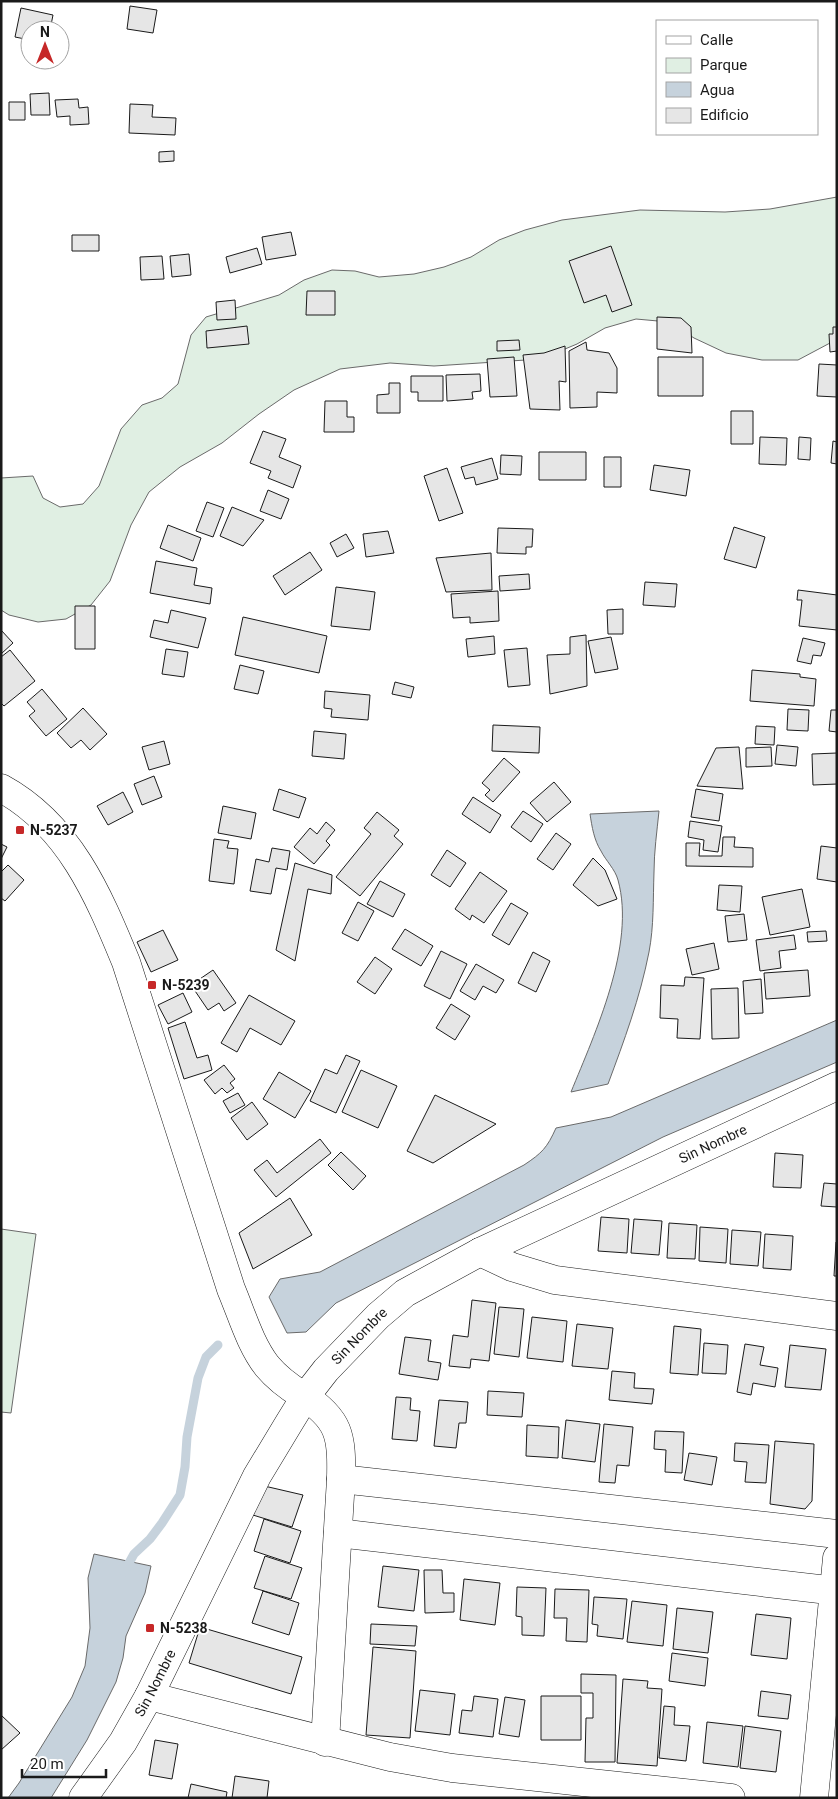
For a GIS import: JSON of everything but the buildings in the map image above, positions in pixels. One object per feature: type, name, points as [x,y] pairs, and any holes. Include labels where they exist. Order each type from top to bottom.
[{"type":"street","points":[[1,788],[16,796],[43,817],[65,842],[87,877],[126,962],[232,1289],[252,1338],[267,1366],[278,1379],[329,1415],[336,1426],[341,1449],[341,1479],[325,1742]]},
{"type":"street","name":"Sin Nombre","points":[[83,1798],[123,1742],[149,1696],[257,1476],[305,1397],[350,1343],[378,1316],[404,1293],[480,1252],[837,1086]]},
{"type":"street","points":[[804,1101],[837,1104]]},
{"type":"street","points":[[480,1252],[512,1267],[555,1280],[837,1316]]},
{"type":"street","points":[[341,1479],[837,1534]]},
{"type":"street","points":[[338,1533],[835,1591]]},
{"type":"street","points":[[814,1798],[837,1558]]},
{"type":"street","points":[[149,1696],[325,1742],[390,1757],[452,1768],[731,1798]]},
{"type":"green space","points":[[837,197],[837,333],[830,343],[798,360],[762,360],[726,353],[694,338],[669,322],[636,319],[605,328],[577,344],[541,359],[434,366],[390,363],[340,369],[294,390],[222,443],[180,467],[149,492],[131,525],[110,581],[91,605],[66,619],[38,622],[9,615],[1,610],[1,478],[33,476],[43,498],[60,507],[83,504],[99,486],[121,429],[142,405],[162,398],[178,384],[191,335],[206,317],[279,295],[304,280],[332,270],[355,271],[379,277],[414,274],[444,267],[471,257],[499,240],[525,230],[562,220],[640,210],[725,212],[770,209]]},
{"type":"green space","points":[[1,1229],[36,1234],[11,1413],[1,1412]]},
{"type":"water","points":[[659,811],[654,857],[651,942],[626,1035],[608,1084],[571,1092],[591,1043],[610,988],[622,932],[622,905],[618,880],[597,842],[590,814]]},
{"type":"water","points":[[837,1020],[837,1062],[663,1137],[336,1303],[306,1332],[287,1333],[269,1297],[280,1279],[320,1272],[524,1165],[543,1150],[556,1128],[611,1117]]},
{"type":"water","points":[[94,1554],[151,1566],[145,1593],[126,1636],[123,1658],[116,1682],[87,1740],[51,1798],[8,1798],[72,1697],[85,1666],[90,1628],[88,1578]]},
{"type":"waterway","points":[[124,1572],[134,1554],[150,1539],[180,1495],[185,1467],[187,1437],[198,1378],[206,1357],[218,1345]]},
{"type":"place","name":"N-5237","points":[[20,830]]},
{"type":"place","name":"N-5239","points":[[152,985]]},
{"type":"place","name":"N-5238","points":[[150,1628]]}]
